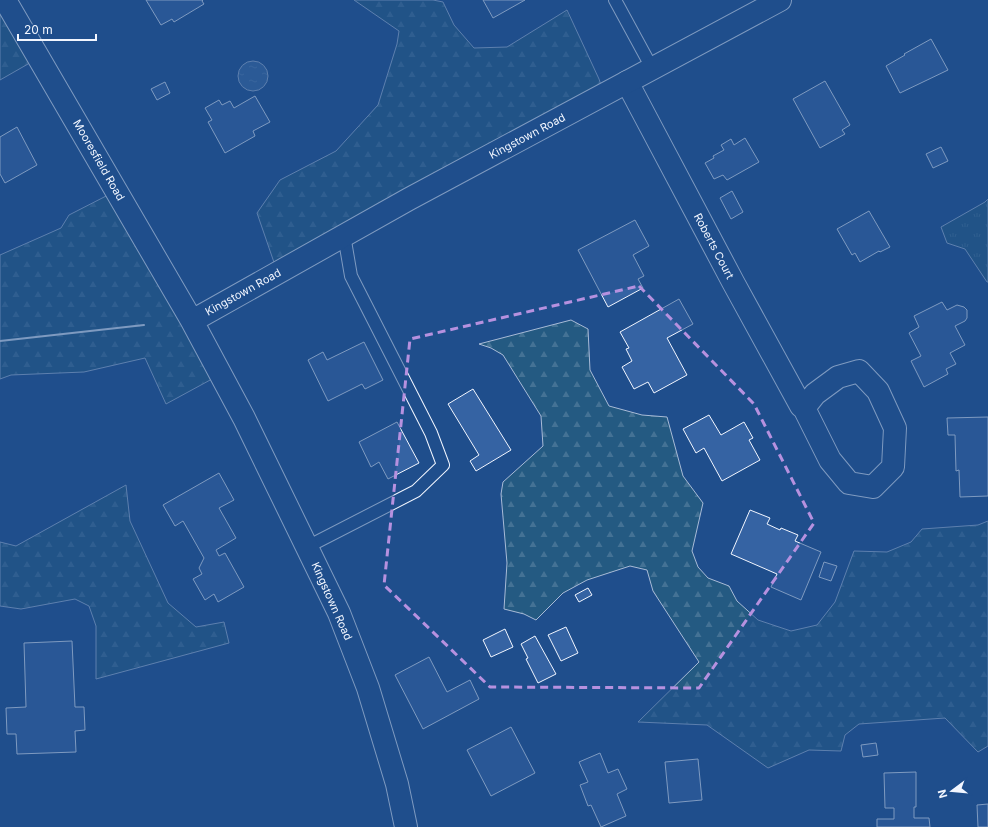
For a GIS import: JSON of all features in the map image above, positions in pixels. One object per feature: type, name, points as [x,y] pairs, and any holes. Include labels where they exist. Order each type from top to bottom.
[{"type":"main road","name":"Mooresfield Road","points":[[5,0],[192,321]]},
{"type":"main road","name":"Kingstown Road","points":[[406,827],[397,784],[368,688],[340,613],[244,418],[192,321],[344,235],[780,0]]},
{"type":"main road","name":"Roberts Court","points":[[627,82],[733,282],[801,406],[804,408],[830,460],[849,483],[873,487],[893,468],[896,428],[878,392],[859,371],[838,377],[815,394],[804,408]]},
{"type":"lane","points":[[616,0],[652,68]]},
{"type":"lane","points":[[307,547],[416,491],[443,465],[431,433],[351,276],[344,235]]},
{"type":"highlighted area","points":[[639,286],[754,404],[814,523],[699,688],[490,687],[384,585],[410,339]]},
{"type":"green space","points":[[0,0],[35,60],[0,80]]},
{"type":"green space","points":[[354,0],[433,0],[443,2],[454,25],[474,48],[507,47],[567,10],[599,79],[604,95],[278,274],[257,213],[280,180],[336,151],[378,105],[397,44],[399,31]]},
{"type":"green space","points":[[112,193],[212,379],[166,404],[145,358],[84,372],[11,375],[0,379],[0,255],[61,228],[69,215]]},
{"type":"green space","points":[[988,199],[987,282],[965,249],[947,243],[941,227]]},
{"type":"green space","points":[[571,320],[588,329],[590,370],[609,406],[642,415],[667,417],[683,476],[703,503],[692,551],[698,567],[708,578],[729,586],[737,601],[758,620],[791,631],[817,625],[835,602],[854,551],[887,552],[911,542],[922,529],[978,525],[988,521],[988,746],[978,752],[945,718],[859,724],[845,735],[841,751],[809,750],[768,768],[707,725],[638,722],[699,662],[653,591],[647,570],[630,566],[587,580],[563,593],[536,620],[524,614],[504,609],[507,563],[501,494],[503,482],[543,446],[541,416],[503,355],[491,348],[479,344]]},
{"type":"green space","points":[[126,485],[130,521],[168,603],[196,627],[224,622],[229,643],[96,679],[96,626],[89,606],[75,599],[21,609],[0,606],[0,542],[16,546]]},
{"type":"water","points":[[253,61],[264,65],[268,76],[264,87],[253,91],[242,87],[238,76],[242,65]]},
{"type":"building","points":[[146,0],[203,0],[202,1],[204,4],[174,22],[172,19],[161,25]]},
{"type":"building","points":[[483,0],[525,0],[493,18]]},
{"type":"building","points":[[931,39],[948,70],[900,93],[886,66]]},
{"type":"building","points":[[825,81],[850,125],[842,130],[845,134],[820,148],[793,99]]},
{"type":"building","points":[[165,82],[170,93],[157,100],[151,89]]},
{"type":"building","points":[[255,96],[270,122],[253,131],[255,136],[225,153],[208,122],[212,120],[205,108],[219,100],[222,105],[230,101],[234,108]]},
{"type":"building","points":[[17,127],[37,165],[5,183],[0,174],[0,137]]},
{"type":"building","points":[[745,138],[759,162],[727,180],[723,175],[714,179],[705,163],[714,158],[713,156],[724,150],[721,145],[731,139],[734,145]]},
{"type":"building","points":[[941,147],[948,161],[933,168],[926,154]]},
{"type":"building","points":[[732,191],[743,212],[731,219],[720,198]]},
{"type":"building","points":[[869,211],[890,247],[880,252],[879,251],[860,262],[855,253],[852,255],[837,229]]},
{"type":"building","points":[[635,220],[649,246],[633,255],[644,276],[638,279],[643,288],[608,307],[578,250]]},
{"type":"building","points":[[679,299],[693,324],[667,338],[687,375],[654,393],[648,382],[634,389],[622,367],[632,361],[626,349],[629,348],[620,332]]},
{"type":"building","points":[[942,302],[947,310],[957,305],[964,307],[967,310],[967,318],[965,321],[955,326],[965,345],[950,353],[956,364],[946,369],[948,374],[924,387],[911,361],[921,356],[909,333],[919,327],[914,316]]},
{"type":"building","points":[[364,342],[383,380],[365,389],[362,384],[328,401],[308,360],[323,352],[327,360]]},
{"type":"building","points":[[473,389],[511,450],[476,471],[470,461],[479,455],[448,404]]},
{"type":"building","points":[[709,415],[721,435],[744,422],[753,438],[749,440],[760,460],[722,481],[704,448],[696,453],[683,429]]},
{"type":"building","points":[[988,417],[988,496],[960,497],[959,470],[956,471],[955,435],[948,435],[947,418]]},
{"type":"building","points":[[397,422],[419,463],[388,479],[379,462],[371,467],[359,442]]},
{"type":"building","points":[[219,473],[234,500],[219,508],[236,538],[216,550],[219,556],[225,553],[244,587],[218,602],[214,594],[205,600],[193,579],[202,574],[199,568],[204,558],[183,521],[175,526],[163,505]]},
{"type":"building","points":[[750,510],[770,518],[767,524],[780,530],[781,528],[798,535],[795,541],[821,552],[801,600],[771,587],[777,574],[731,554]]},
{"type":"building","points":[[824,562],[837,566],[831,581],[819,577]]},
{"type":"building","points":[[588,588],[592,595],[579,602],[575,595]]},
{"type":"building","points":[[566,627],[578,653],[561,661],[548,635]]},
{"type":"building","points":[[505,629],[513,647],[491,657],[483,640]]},
{"type":"building","points":[[535,636],[556,674],[538,683],[526,659],[528,658],[521,644]]},
{"type":"building","points":[[72,641],[75,707],[84,707],[85,730],[75,731],[76,752],[17,754],[16,734],[7,734],[6,708],[26,707],[24,643]]},
{"type":"building","points":[[429,657],[447,692],[470,680],[479,699],[423,729],[395,675]]},
{"type":"building","points":[[511,727],[535,773],[491,796],[467,750]]},
{"type":"building","points":[[876,743],[878,755],[863,757],[861,745]]},
{"type":"building","points":[[600,753],[608,773],[618,769],[627,789],[617,794],[626,816],[601,827],[591,805],[588,806],[580,785],[588,782],[579,762]]},
{"type":"building","points":[[698,759],[702,800],[669,803],[665,762]]},
{"type":"building","points":[[916,772],[916,807],[914,807],[914,818],[929,818],[930,827],[877,827],[877,819],[894,819],[894,808],[885,808],[884,773]]},
{"type":"building","points":[[988,804],[988,827],[978,827],[977,805]]},
{"type":"wall","points":[[0,341],[144,325]]}]
